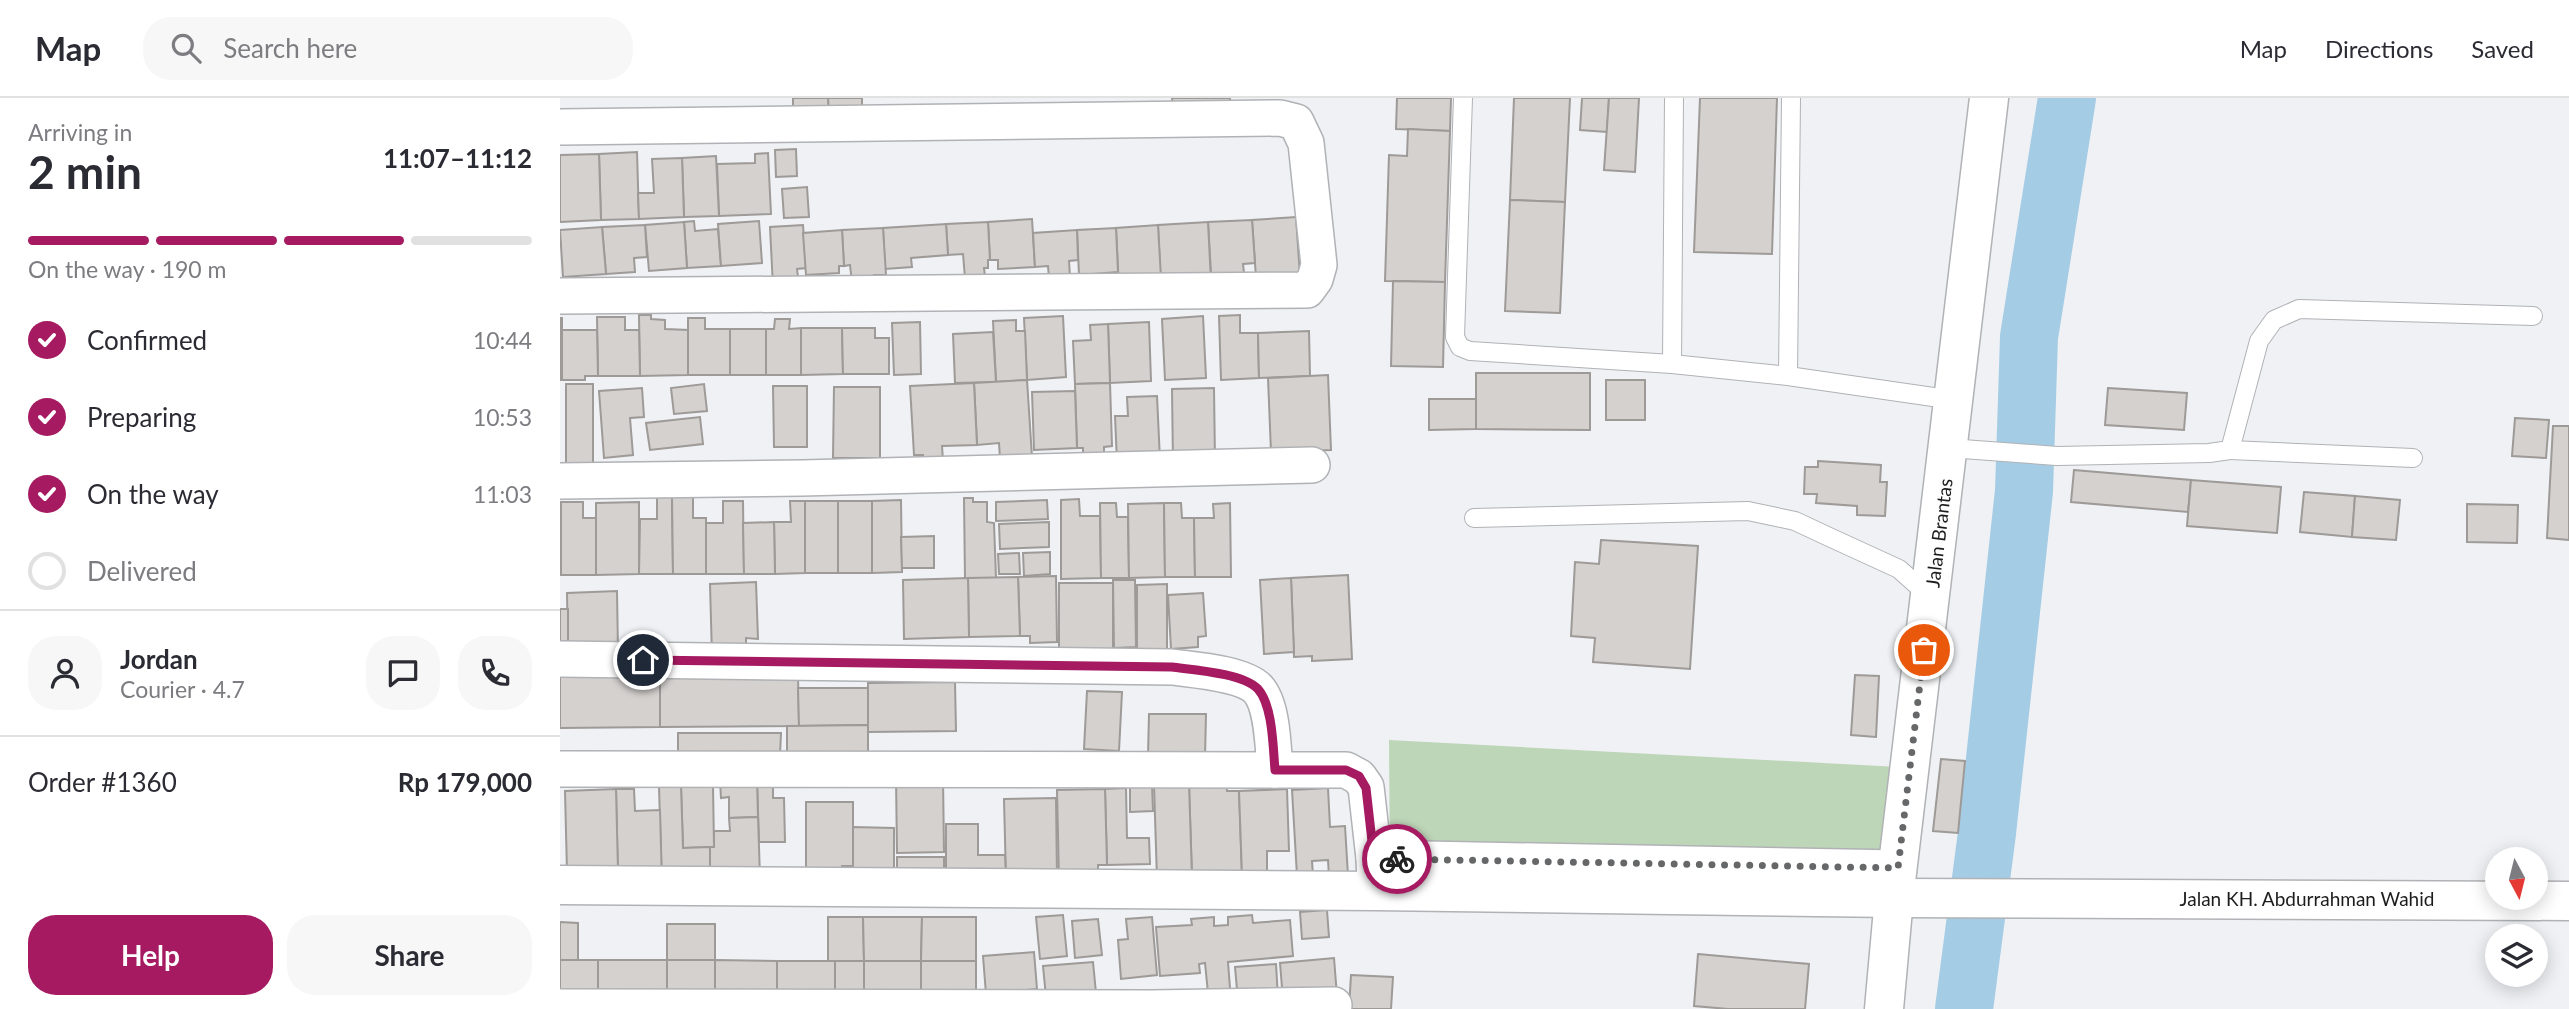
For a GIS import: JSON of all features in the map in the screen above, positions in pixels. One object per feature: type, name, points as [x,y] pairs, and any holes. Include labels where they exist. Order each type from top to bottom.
[{"type":"main road","name":"Jalan Brantas","points":[[1884,1009],[1896,883],[1989,98]]},
{"type":"main road","name":"Jalan KH. Abdurrahman Wahid","points":[[560,885],[1375,875],[1896,883],[1932,898],[2569,901]]},
{"type":"street","points":[[560,127],[1280,118],[1296,122],[1306,143],[1319,265],[1315,279],[1307,290],[560,296]]},
{"type":"street","points":[[560,481],[789,479],[1312,465]]},
{"type":"street","points":[[560,659],[1172,667],[1236,678],[1257,689],[1269,712],[1275,770]]},
{"type":"street","points":[[560,769],[1346,770],[1359,776],[1366,788],[1375,875]]},
{"type":"street","points":[[560,1007],[1111,1008],[1334,1005]]},
{"type":"lane","points":[[1463,98],[1455,338],[1460,346],[1470,351],[1672,364],[1788,376],[1954,400]]},
{"type":"lane","points":[[1672,364],[1674,98]]},
{"type":"lane","points":[[1788,376],[1791,98]]},
{"type":"lane","points":[[2230,450],[2259,341],[2274,320],[2299,309],[2533,316]]},
{"type":"lane","points":[[1949,448],[2057,456],[2210,453],[2230,450],[2413,458]]},
{"type":"lane","points":[[1474,518],[1748,511],[1795,521],[1887,563],[1899,569],[1931,597]]},
{"type":"green space","points":[[1389,740],[1899,767],[1886,886],[1390,879]]},
{"type":"building","points":[[793,98],[828,98],[829,110],[793,110]]},
{"type":"building","points":[[828,98],[862,98],[862,109],[829,110]]},
{"type":"building","points":[[1172,98],[1230,98],[1230,109],[1173,111]]},
{"type":"building","points":[[1397,98],[1451,98],[1450,131],[1396,129]]},
{"type":"building","points":[[1514,98],[1570,98],[1565,202],[1510,200]]},
{"type":"building","points":[[1582,98],[1609,98],[1607,132],[1580,130]]},
{"type":"building","points":[[1609,98],[1639,98],[1635,172],[1604,170]]},
{"type":"building","points":[[1700,98],[1777,98],[1772,254],[1694,252]]},
{"type":"building","points":[[1408,129],[1450,131],[1445,282],[1385,281],[1389,155],[1407,156]]},
{"type":"building","points":[[796,149],[797,176],[776,177],[775,150]]},
{"type":"building","points":[[637,152],[639,219],[601,220],[599,154]]},
{"type":"building","points":[[768,153],[771,214],[719,216],[717,164],[755,163],[755,154]]},
{"type":"building","points":[[599,154],[601,220],[560,222],[560,155]]},
{"type":"building","points":[[716,156],[719,216],[684,217],[682,158]]},
{"type":"building","points":[[682,158],[684,217],[639,219],[638,193],[654,193],[652,159]]},
{"type":"building","points":[[807,187],[809,217],[784,218],[782,189]]},
{"type":"building","points":[[1510,200],[1565,202],[1560,313],[1505,311]]},
{"type":"building","points":[[1296,217],[1301,291],[1257,292],[1252,220]]},
{"type":"building","points":[[1032,219],[1035,267],[998,269],[998,260],[990,260],[988,222]]},
{"type":"building","points":[[1252,220],[1255,263],[1243,264],[1244,273],[1228,274],[1212,291],[1208,222]]},
{"type":"building","points":[[694,221],[695,231],[718,229],[721,266],[687,268],[684,222]]},
{"type":"building","points":[[759,221],[762,263],[721,266],[718,224]]},
{"type":"building","points":[[684,222],[687,268],[649,271],[645,225]]},
{"type":"building","points":[[988,222],[990,260],[988,268],[984,268],[985,276],[965,278],[963,254],[948,255],[946,224]]},
{"type":"building","points":[[1208,222],[1211,282],[1161,289],[1158,225]]},
{"type":"building","points":[[946,224],[948,255],[911,258],[912,267],[885,269],[883,228]]},
{"type":"building","points":[[645,225],[647,257],[634,258],[635,272],[606,274],[602,227]]},
{"type":"building","points":[[803,225],[806,268],[797,269],[799,285],[773,287],[770,227]]},
{"type":"building","points":[[1158,225],[1161,278],[1119,289],[1116,228]]},
{"type":"building","points":[[602,227],[606,274],[563,277],[560,230]]},
{"type":"building","points":[[883,228],[886,275],[874,275],[875,281],[852,283],[850,265],[844,266],[842,230]]},
{"type":"building","points":[[1116,228],[1118,272],[1079,275],[1077,230]]},
{"type":"building","points":[[842,230],[844,266],[839,266],[839,273],[806,275],[803,233]]},
{"type":"building","points":[[1077,230],[1078,260],[1069,261],[1070,277],[1049,278],[1048,266],[1035,267],[1033,233]]},
{"type":"building","points":[[1393,281],[1445,282],[1443,367],[1391,366]]},
{"type":"building","points":[[639,315],[651,315],[651,319],[665,320],[665,329],[689,330],[688,375],[640,376]]},
{"type":"building","points":[[1240,315],[1240,333],[1258,333],[1259,378],[1221,380],[1219,316]]},
{"type":"building","points":[[1063,316],[1066,377],[1027,380],[1024,318]]},
{"type":"building","points":[[1203,316],[1206,378],[1165,380],[1162,319]]},
{"type":"building","points":[[597,317],[625,317],[625,330],[639,330],[640,376],[598,376]]},
{"type":"building","points":[[562,318],[562,380],[560,380]]},
{"type":"building","points":[[688,318],[705,318],[705,329],[730,329],[730,375],[688,375]]},
{"type":"building","points":[[775,319],[790,319],[789,329],[801,328],[801,375],[766,375],[766,329],[774,329]]},
{"type":"building","points":[[1016,320],[1016,331],[1025,331],[1027,380],[996,382],[993,321]]},
{"type":"building","points":[[920,322],[921,374],[894,375],[892,323]]},
{"type":"building","points":[[1149,322],[1151,381],[1110,383],[1108,324]]},
{"type":"building","points":[[1108,324],[1110,383],[1075,384],[1073,341],[1091,340],[1090,325]]},
{"type":"building","points":[[801,328],[842,328],[843,374],[801,375]]},
{"type":"building","points":[[842,328],[875,328],[875,338],[889,338],[889,374],[843,374]]},
{"type":"building","points":[[730,329],[766,329],[766,375],[730,375]]},
{"type":"building","points":[[562,330],[597,330],[598,376],[585,376],[585,380],[562,380]]},
{"type":"building","points":[[1309,331],[1310,376],[1259,378],[1258,333]]},
{"type":"building","points":[[993,332],[996,382],[955,383],[953,334]]},
{"type":"building","points":[[1476,373],[1590,373],[1590,430],[1476,429]]},
{"type":"building","points":[[1328,375],[1331,450],[1271,452],[1268,378]]},
{"type":"building","points":[[1027,380],[1032,457],[1000,459],[999,443],[977,445],[974,383]]},
{"type":"building","points":[[1606,380],[1645,380],[1645,420],[1606,420]]},
{"type":"building","points":[[974,383],[977,445],[942,446],[943,461],[924,463],[923,455],[914,455],[910,386]]},
{"type":"building","points":[[1110,383],[1112,446],[1104,447],[1104,456],[1083,457],[1083,448],[1077,448],[1075,384]]},
{"type":"building","points":[[566,384],[593,384],[593,465],[566,465]]},
{"type":"building","points":[[704,384],[707,411],[674,414],[671,388]]},
{"type":"building","points":[[773,386],[807,386],[807,447],[774,447]]},
{"type":"building","points":[[834,387],[880,387],[880,458],[833,458]]},
{"type":"building","points":[[642,388],[644,417],[630,418],[633,455],[604,458],[599,391]]},
{"type":"building","points":[[1214,388],[1215,462],[1173,463],[1172,389]]},
{"type":"building","points":[[2108,388],[2187,393],[2184,430],[2105,425]]},
{"type":"building","points":[[1075,391],[1077,448],[1034,450],[1032,392]]},
{"type":"building","points":[[1157,396],[1160,460],[1117,462],[1115,416],[1128,416],[1127,397]]},
{"type":"building","points":[[1429,399],[1476,399],[1476,429],[1429,430]]},
{"type":"building","points":[[700,417],[703,444],[650,450],[646,423]]},
{"type":"building","points":[[2515,418],[2549,420],[2546,458],[2512,456]]},
{"type":"building","points":[[2553,426],[2569,426],[2569,540],[2547,538]]},
{"type":"building","points":[[1818,461],[1881,465],[1880,482],[1887,482],[1885,516],[1857,515],[1857,506],[1816,503],[1817,494],[1804,494],[1805,467],[1818,467]]},
{"type":"building","points":[[2074,470],[2191,480],[2188,512],[2071,502]]},
{"type":"building","points":[[2191,480],[2281,487],[2277,533],[2187,526]]},
{"type":"building","points":[[2304,492],[2355,496],[2352,537],[2300,532]]},
{"type":"building","points":[[657,496],[672,497],[673,574],[639,574],[640,519],[657,519]]},
{"type":"building","points":[[693,496],[693,518],[706,518],[706,574],[673,574],[672,497]]},
{"type":"building","points":[[2355,496],[2400,500],[2396,540],[2352,537]]},
{"type":"building","points":[[964,498],[973,498],[973,502],[987,502],[987,522],[994,523],[996,578],[965,579]]},
{"type":"building","points":[[1079,499],[1080,516],[1100,516],[1101,578],[1061,579],[1061,500]]},
{"type":"building","points":[[901,500],[902,572],[872,573],[872,501]]},
{"type":"building","points":[[1047,500],[1048,519],[996,521],[996,502]]},
{"type":"building","points":[[723,501],[743,501],[744,574],[706,574],[706,523],[723,523]]},
{"type":"building","points":[[790,501],[805,501],[805,573],[775,574],[774,522],[791,522]]},
{"type":"building","points":[[805,501],[838,501],[838,573],[805,573]]},
{"type":"building","points":[[838,501],[872,501],[872,573],[838,573]]},
{"type":"building","points":[[561,502],[583,502],[583,518],[596,518],[596,575],[561,575]]},
{"type":"building","points":[[639,502],[639,574],[596,575],[596,503]]},
{"type":"building","points":[[1100,503],[1116,503],[1117,517],[1128,517],[1129,578],[1101,578]]},
{"type":"building","points":[[1164,503],[1165,577],[1129,578],[1128,504]]},
{"type":"building","points":[[1164,503],[1181,503],[1182,518],[1194,518],[1195,577],[1165,577]]},
{"type":"building","points":[[1230,503],[1231,577],[1195,577],[1194,518],[1214,518],[1213,504]]},
{"type":"building","points":[[2467,504],[2518,505],[2517,543],[2467,542]]},
{"type":"building","points":[[774,522],[775,574],[744,574],[743,523]]},
{"type":"building","points":[[1049,522],[1049,547],[1000,549],[999,524]]},
{"type":"building","points":[[934,536],[934,568],[902,568],[901,537]]},
{"type":"building","points":[[1601,540],[1698,546],[1690,669],[1593,662],[1595,638],[1571,636],[1575,562],[1599,564]]},
{"type":"building","points":[[1050,552],[1050,574],[1024,576],[1023,553]]},
{"type":"building","points":[[1019,553],[1020,574],[999,574],[998,554]]},
{"type":"building","points":[[1348,575],[1352,659],[1312,661],[1312,656],[1294,657],[1291,578]]},
{"type":"building","points":[[1056,576],[1057,642],[1030,643],[1030,636],[1020,636],[1018,577]]},
{"type":"building","points":[[1018,577],[1020,636],[969,637],[968,578]]},
{"type":"building","points":[[968,578],[969,637],[904,639],[903,580]]},
{"type":"building","points":[[1291,578],[1294,652],[1264,654],[1260,580]]},
{"type":"building","points":[[1113,580],[1135,580],[1136,647],[1114,648]]},
{"type":"building","points":[[756,582],[758,639],[746,638],[746,649],[712,657],[710,584]]},
{"type":"building","points":[[1059,583],[1113,583],[1113,651],[1059,650]]},
{"type":"building","points":[[1167,584],[1167,652],[1137,653],[1137,585]]},
{"type":"building","points":[[617,591],[618,652],[568,653],[567,593]]},
{"type":"building","points":[[1203,593],[1206,636],[1198,637],[1198,647],[1171,649],[1168,595]]},
{"type":"building","points":[[560,609],[568,609],[568,653],[560,653]]},
{"type":"building","points":[[798,674],[799,726],[660,727],[660,675]]},
{"type":"building","points":[[660,675],[660,727],[560,728],[560,676]]},
{"type":"building","points":[[1855,675],[1879,676],[1876,737],[1851,735]]},
{"type":"building","points":[[955,682],[956,731],[868,732],[868,683]]},
{"type":"building","points":[[798,688],[868,688],[868,725],[799,726]]},
{"type":"building","points":[[1087,691],[1122,692],[1119,751],[1084,749]]},
{"type":"building","points":[[1149,714],[1206,714],[1205,757],[1148,756]]},
{"type":"building","points":[[868,725],[868,762],[787,763],[787,726]]},
{"type":"building","points":[[678,733],[781,733],[780,755],[678,756]]},
{"type":"building","points":[[1941,759],[1965,761],[1958,833],[1933,831]]},
{"type":"building","points":[[943,777],[944,852],[897,853],[896,778]]},
{"type":"building","points":[[773,779],[773,798],[784,798],[785,842],[759,842],[757,780]]},
{"type":"building","points":[[720,780],[757,780],[758,817],[729,818],[729,797],[721,798]]},
{"type":"building","points":[[1226,782],[1227,791],[1239,791],[1242,876],[1192,878],[1189,784]]},
{"type":"building","points":[[1189,784],[1192,878],[1157,879],[1154,785]]},
{"type":"building","points":[[1130,785],[1152,785],[1153,811],[1130,812]]},
{"type":"building","points":[[681,786],[713,786],[714,847],[683,848]]},
{"type":"building","points":[[681,786],[683,848],[710,847],[710,883],[662,885],[659,787]]},
{"type":"building","points":[[1126,788],[1127,838],[1149,838],[1150,864],[1107,865],[1105,789]]},
{"type":"building","points":[[1328,788],[1330,827],[1345,826],[1348,876],[1329,877],[1328,860],[1312,861],[1313,876],[1297,876],[1292,790]]},
{"type":"building","points":[[616,789],[634,789],[635,811],[660,810],[662,885],[618,880]]},
{"type":"building","points":[[616,789],[618,871],[567,872],[565,791]]},
{"type":"building","points":[[1105,789],[1107,865],[1098,865],[1098,880],[1059,880],[1057,790]]},
{"type":"building","points":[[1287,789],[1289,851],[1267,851],[1267,875],[1242,876],[1239,791]]},
{"type":"building","points":[[1056,798],[1057,878],[1006,879],[1004,799]]},
{"type":"building","points":[[806,802],[853,802],[853,866],[842,866],[842,882],[806,882]]},
{"type":"building","points":[[758,817],[760,877],[710,879],[710,847],[714,847],[714,831],[730,831],[729,818]]},
{"type":"building","points":[[946,824],[978,824],[978,855],[1005,855],[1006,879],[946,879]]},
{"type":"building","points":[[853,827],[894,828],[894,881],[853,880]]},
{"type":"building","points":[[897,857],[944,857],[944,880],[897,880]]},
{"type":"building","points":[[1327,910],[1329,937],[1302,939],[1300,912]]},
{"type":"building","points":[[1063,915],[1067,956],[1040,959],[1036,917]]},
{"type":"building","points":[[1252,915],[1253,923],[1290,920],[1293,956],[1228,962],[1231,1001],[1209,1003],[1205,963],[1199,964],[1200,973],[1160,976],[1156,927],[1192,925],[1191,919],[1214,917],[1214,926],[1228,925],[1228,917]]},
{"type":"building","points":[[828,917],[863,917],[864,961],[828,961]]},
{"type":"building","points":[[863,917],[922,917],[921,961],[864,961]]},
{"type":"building","points":[[922,917],[976,917],[976,961],[921,961]]},
{"type":"building","points":[[1152,917],[1157,975],[1121,979],[1118,940],[1128,939],[1126,919]]},
{"type":"building","points":[[1098,919],[1102,955],[1075,958],[1072,921]]},
{"type":"building","points":[[560,922],[578,923],[578,960],[560,960]]},
{"type":"building","points":[[667,924],[715,924],[715,960],[667,960]]},
{"type":"building","points":[[1034,952],[1037,989],[986,994],[983,956]]},
{"type":"building","points":[[1698,954],[1809,964],[1805,1009],[1694,1006]]},
{"type":"building","points":[[1334,958],[1337,996],[1283,1000],[1280,963]]},
{"type":"building","points":[[560,960],[598,960],[598,999],[560,999]]},
{"type":"building","points":[[598,960],[667,960],[667,999],[598,999]]},
{"type":"building","points":[[667,960],[715,960],[715,1000],[667,999]]},
{"type":"building","points":[[715,960],[777,961],[777,1000],[715,1000]]},
{"type":"building","points":[[777,961],[835,961],[835,1000],[777,1000]]},
{"type":"building","points":[[835,961],[864,961],[864,1000],[835,1000]]},
{"type":"building","points":[[864,961],[921,961],[921,1000],[864,1000]]},
{"type":"building","points":[[921,961],[976,961],[976,1000],[921,1000]]},
{"type":"building","points":[[1093,962],[1096,993],[1046,997],[1043,966]]},
{"type":"building","points":[[1276,964],[1278,998],[1238,1001],[1235,967]]},
{"type":"building","points":[[1351,975],[1393,977],[1391,1009],[1349,1009]]},
{"type":"waterway","points":[[1964,1009],[1987,833],[2024,491],[2029,337],[2067,98]]},
{"type":"way so far","points":[[1397,859],[1898,868],[1924,650]]},
{"type":"route","points":[[643,660],[1172,667],[1236,678],[1257,689],[1269,712],[1275,770],[1346,770],[1359,776],[1366,788],[1374,859],[1397,859]]}]
